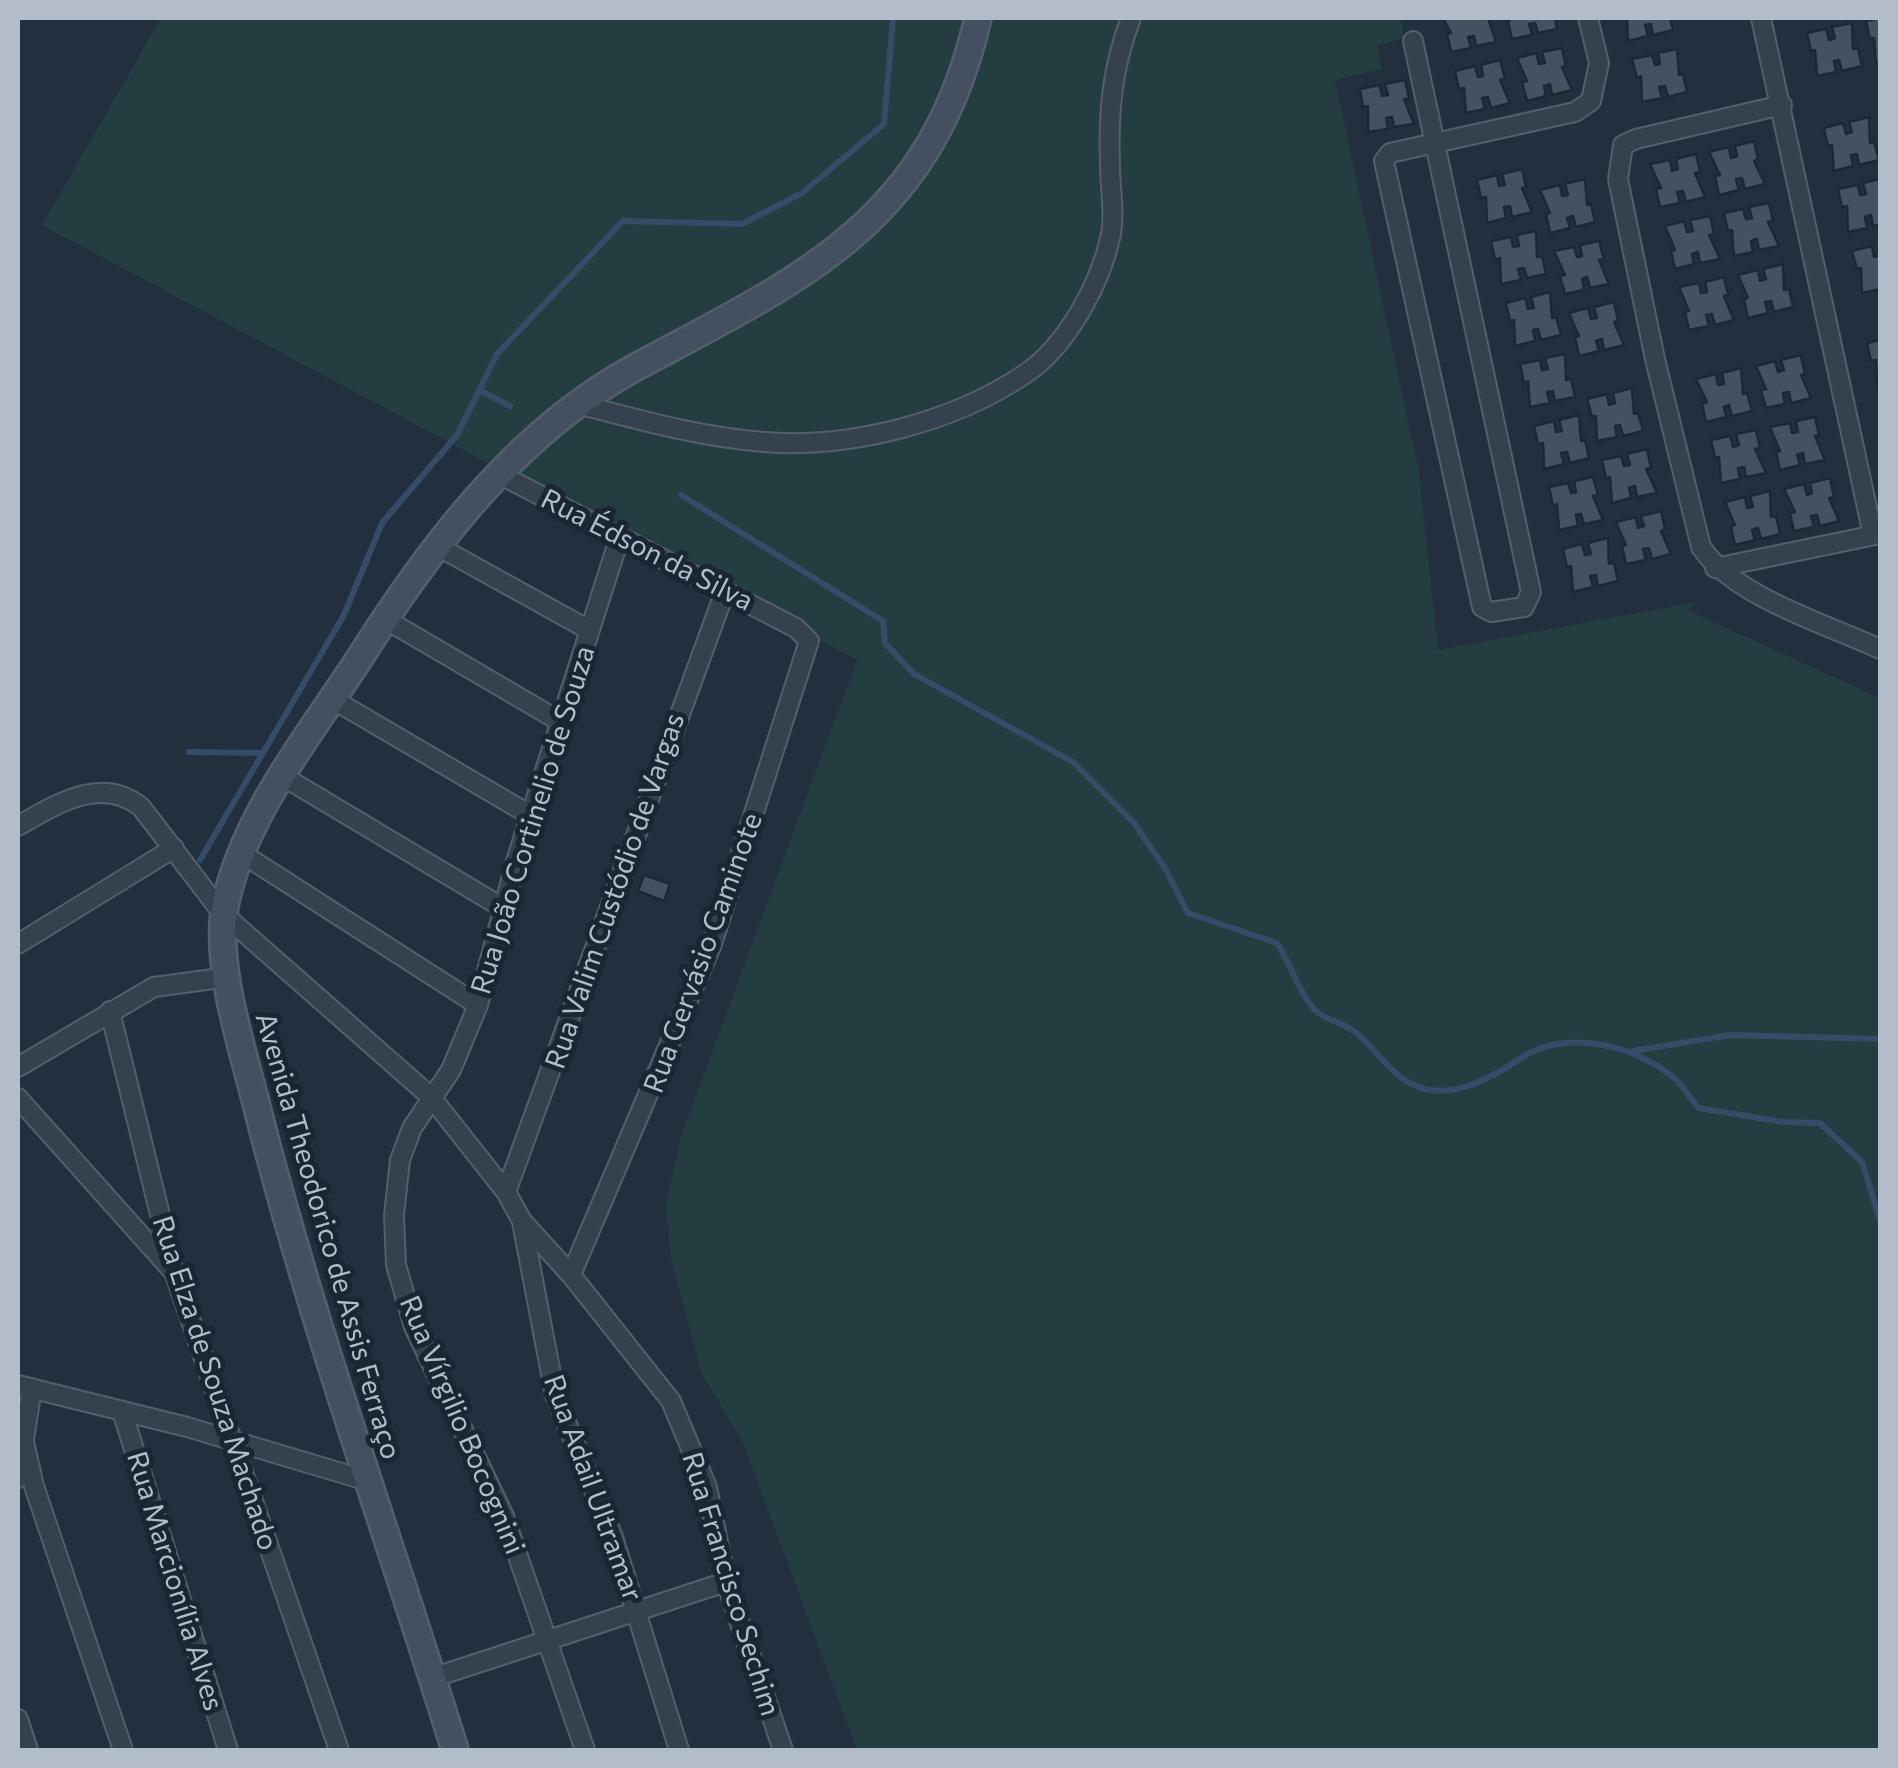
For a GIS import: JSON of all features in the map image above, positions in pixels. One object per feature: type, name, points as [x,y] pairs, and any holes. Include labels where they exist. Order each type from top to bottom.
[{"type":"street","name":"Avenida Theodorico de Assis Ferraço","points":[[455,1750],[365,1480],[277,1184],[228,977],[224,914],[241,853],[385,619],[497,473],[578,404],[816,264],[879,216],[916,170],[943,123],[970,52],[978,18]]},
{"type":"street","points":[[578,404],[696,434],[768,443],[833,440],[903,426],[966,406],[1028,372],[1069,327],[1096,278],[1112,231],[1108,113],[1114,61],[1131,18]]},
{"type":"street","points":[[1413,41],[1434,143],[1531,592],[1524,607],[1499,612],[1482,607],[1384,161],[1390,152],[1434,143],[1575,112],[1591,101],[1599,63],[1588,18]]},
{"type":"street","points":[[1714,568],[1877,534],[1761,18]]},
{"type":"street","points":[[1782,106],[1636,139],[1623,145],[1618,179],[1692,523],[1714,568],[1752,590],[1880,648]]},
{"type":"street","name":"Rua Édson da Silva","points":[[497,473],[796,628]]},
{"type":"street","name":"Rua João Cortinelio de Souza","points":[[431,1097],[452,1070],[478,1005],[530,815],[620,536]]},
{"type":"street","points":[[439,546],[589,630]]},
{"type":"street","name":"Rua Valim Custódio de Vargas","points":[[506,1192],[724,591]]},
{"type":"street","points":[[385,619],[561,722]]},
{"type":"street","name":"Rua Gervásio Caminote","points":[[571,1274],[712,944],[809,650],[809,641],[796,628]]},
{"type":"street","points":[[334,700],[530,815]]},
{"type":"street","points":[[284,778],[503,908]]},
{"type":"street","points":[[18,826],[64,802],[106,790],[125,794],[141,807],[224,914],[431,1097],[506,1192],[522,1221]]},
{"type":"street","points":[[18,944],[174,848]]},
{"type":"street","points":[[241,853],[478,1005]]},
{"type":"street","points":[[18,1067],[154,987],[228,977]]},
{"type":"street","name":"Rua Elza de Souza Machado","points":[[110,1011],[174,1272],[339,1750]]},
{"type":"street","name":"Rua Vírgilio Bocognini","points":[[431,1097],[400,1160],[396,1264],[414,1328],[504,1516],[585,1750]]},
{"type":"street","points":[[18,1098],[174,1272]]},
{"type":"street","name":"Rua Francisco Sechim","points":[[522,1221],[571,1274],[671,1401],[707,1487],[726,1582],[782,1750]]},
{"type":"street","name":"Rua Adail Ultramar","points":[[522,1221],[555,1395],[638,1610],[680,1750]]},
{"type":"street","points":[[18,1478],[25,1386],[365,1480]]},
{"type":"street","name":"Rua Marcionília Alves","points":[[122,1411],[228,1750]]},
{"type":"street","points":[[22,1434],[34,1486],[123,1750]]},
{"type":"street","points":[[432,1678],[726,1582]]},
{"type":"street","points":[[18,1720],[28,1750]]},
{"type":"green space","points":[[161,18],[1401,18],[1404,38],[1377,46],[1382,69],[1335,80],[1419,473],[1438,650],[1696,602],[1689,611],[1880,698],[1880,1750],[857,1750],[743,1443],[701,1372],[671,1259],[666,1204],[681,1136],[857,660],[42,225]]},
{"type":"building","points":[[1443,18],[1488,18],[1496,42],[1476,46],[1474,36],[1468,37],[1471,48],[1451,52],[1447,34],[1451,33]]},
{"type":"building","points":[[1555,18],[1557,29],[1538,33],[1535,23],[1529,24],[1532,35],[1512,39],[1508,21]]},
{"type":"building","points":[[1627,18],[1670,18],[1673,30],[1653,35],[1651,24],[1645,25],[1648,36],[1628,41]]},
{"type":"building","points":[[1880,18],[1880,62],[1876,64],[1874,38],[1870,39],[1866,21]]},
{"type":"building","points":[[1852,23],[1853,49],[1858,48],[1862,66],[1842,71],[1839,60],[1834,61],[1836,72],[1817,76],[1815,50],[1811,51],[1807,33],[1826,29],[1829,40],[1835,38],[1832,27]]},
{"type":"building","points":[[1562,48],[1566,66],[1562,67],[1572,90],[1552,95],[1550,84],[1544,86],[1546,96],[1527,101],[1522,82],[1527,81],[1517,58],[1536,53],[1539,64],[1545,63],[1542,52]]},
{"type":"building","points":[[1677,49],[1679,75],[1683,74],[1687,92],[1668,97],[1665,86],[1659,87],[1662,98],[1642,102],[1641,76],[1637,78],[1632,59],[1652,55],[1655,65],[1660,64],[1658,53]]},
{"type":"building","points":[[1500,60],[1505,79],[1500,80],[1510,103],[1491,108],[1488,97],[1482,98],[1485,109],[1466,113],[1464,88],[1459,89],[1455,71],[1475,66],[1478,77],[1483,76],[1481,65]]},
{"type":"building","points":[[1405,80],[1409,99],[1404,99],[1414,124],[1394,127],[1392,117],[1386,118],[1388,129],[1368,132],[1368,106],[1363,107],[1360,89],[1380,85],[1382,96],[1388,95],[1385,84]]},
{"type":"building","points":[[1869,117],[1870,143],[1874,142],[1879,160],[1859,165],[1857,154],[1851,155],[1853,166],[1834,171],[1832,145],[1828,146],[1824,128],[1843,123],[1846,134],[1852,132],[1849,122]]},
{"type":"building","points":[[1754,141],[1758,159],[1754,161],[1765,184],[1745,189],[1742,178],[1736,179],[1739,190],[1719,195],[1715,176],[1720,175],[1709,152],[1729,147],[1731,158],[1737,156],[1735,146]]},
{"type":"building","points":[[1696,154],[1700,172],[1695,173],[1705,197],[1686,202],[1683,191],[1677,192],[1680,203],[1660,207],[1656,189],[1661,188],[1650,164],[1670,160],[1672,171],[1678,169],[1676,159]]},
{"type":"building","points":[[1522,169],[1526,187],[1522,188],[1532,212],[1512,217],[1510,206],[1504,207],[1506,218],[1487,223],[1486,197],[1481,198],[1477,180],[1497,175],[1499,186],[1505,185],[1502,174]]},
{"type":"building","points":[[1585,179],[1587,205],[1591,204],[1595,222],[1576,227],[1573,216],[1567,218],[1570,228],[1550,233],[1546,214],[1550,213],[1540,190],[1560,185],[1562,196],[1568,195],[1565,184]]},
{"type":"building","points":[[1880,179],[1880,225],[1873,226],[1871,215],[1865,217],[1867,228],[1848,232],[1847,206],[1842,207],[1838,189],[1858,185],[1860,195],[1866,194],[1863,183]]},
{"type":"building","points":[[1769,203],[1773,221],[1768,222],[1779,246],[1759,250],[1757,239],[1751,241],[1753,252],[1734,256],[1732,230],[1728,231],[1724,213],[1743,209],[1746,219],[1752,218],[1749,207]]},
{"type":"building","points":[[1710,216],[1714,234],[1709,235],[1720,259],[1700,263],[1698,252],[1692,254],[1694,264],[1675,269],[1671,251],[1675,250],[1665,226],[1684,221],[1687,232],[1693,231],[1690,220]]},
{"type":"building","points":[[1536,231],[1537,257],[1542,256],[1546,274],[1527,278],[1524,268],[1518,269],[1521,280],[1501,284],[1500,258],[1495,260],[1491,241],[1511,237],[1513,247],[1519,246],[1517,235]]},
{"type":"building","points":[[1599,241],[1604,259],[1599,260],[1609,284],[1590,288],[1587,277],[1582,279],[1584,290],[1565,294],[1560,276],[1565,275],[1554,251],[1574,247],[1577,257],[1582,256],[1580,245]]},
{"type":"building","points":[[1872,246],[1874,257],[1880,255],[1880,289],[1862,293],[1861,268],[1857,269],[1852,251]]},
{"type":"building","points":[[1783,264],[1784,290],[1789,289],[1793,307],[1774,312],[1771,301],[1765,302],[1768,313],[1748,318],[1744,299],[1748,298],[1738,275],[1758,270],[1760,281],[1766,279],[1763,269]]},
{"type":"building","points":[[1724,277],[1728,295],[1724,296],[1734,320],[1715,325],[1712,314],[1706,315],[1709,326],[1689,330],[1685,312],[1689,311],[1679,287],[1699,283],[1701,293],[1707,292],[1705,282]]},
{"type":"building","points":[[1550,292],[1552,318],[1556,317],[1561,335],[1541,340],[1538,329],[1533,330],[1535,341],[1515,346],[1514,320],[1510,321],[1506,303],[1525,298],[1528,309],[1534,308],[1531,297]]},
{"type":"building","points":[[1614,302],[1618,320],[1614,322],[1624,345],[1604,350],[1602,339],[1596,341],[1599,351],[1579,356],[1575,337],[1579,336],[1569,313],[1588,308],[1591,319],[1597,318],[1594,307]]},
{"type":"building","points":[[1880,340],[1877,386],[1876,360],[1871,361],[1867,343]]},
{"type":"building","points":[[1565,354],[1566,380],[1571,379],[1575,397],[1555,401],[1553,391],[1547,392],[1550,403],[1530,407],[1528,381],[1524,383],[1520,364],[1540,360],[1542,370],[1548,369],[1545,358]]},
{"type":"building","points":[[1801,355],[1805,374],[1801,375],[1811,398],[1791,403],[1789,392],[1783,393],[1785,404],[1766,408],[1761,390],[1766,389],[1756,366],[1775,361],[1778,372],[1784,370],[1781,360]]},
{"type":"building","points":[[1741,368],[1743,394],[1747,393],[1752,411],[1732,416],[1729,405],[1724,407],[1726,417],[1706,422],[1702,404],[1707,402],[1696,379],[1716,374],[1718,385],[1724,384],[1722,373]]},
{"type":"building","points":[[1632,388],[1634,414],[1638,413],[1643,431],[1623,436],[1620,425],[1615,426],[1617,437],[1597,441],[1596,416],[1592,417],[1587,399],[1607,394],[1609,405],[1615,403],[1613,393]]},
{"type":"building","points":[[1579,415],[1581,441],[1585,440],[1589,458],[1570,463],[1567,452],[1561,453],[1564,464],[1544,469],[1543,443],[1538,444],[1534,426],[1554,421],[1556,432],[1562,431],[1559,420]]},
{"type":"building","points":[[1815,417],[1819,435],[1815,436],[1825,460],[1805,464],[1803,453],[1797,455],[1800,465],[1780,470],[1776,452],[1780,451],[1770,427],[1790,423],[1792,433],[1798,432],[1796,421]]},
{"type":"building","points":[[1756,430],[1760,448],[1755,449],[1766,473],[1746,477],[1744,467],[1738,468],[1740,479],[1721,483],[1719,457],[1715,458],[1711,440],[1730,436],[1733,447],[1739,445],[1736,434]]},
{"type":"building","points":[[1647,449],[1651,468],[1646,469],[1657,493],[1637,497],[1635,486],[1629,488],[1631,498],[1612,503],[1610,477],[1606,478],[1602,460],[1621,456],[1624,466],[1630,465],[1627,454]]},
{"type":"building","points":[[1593,477],[1598,495],[1593,496],[1603,520],[1584,524],[1581,514],[1576,515],[1578,526],[1559,530],[1557,504],[1553,506],[1549,487],[1568,483],[1571,493],[1576,492],[1574,481]]},
{"type":"building","points":[[1830,478],[1834,497],[1829,498],[1839,521],[1820,526],[1817,515],[1811,516],[1814,527],[1794,531],[1790,513],[1795,512],[1784,489],[1804,484],[1807,495],[1812,493],[1810,483]]},
{"type":"building","points":[[1770,491],[1771,517],[1776,516],[1780,534],[1761,539],[1758,528],[1752,530],[1755,540],[1735,545],[1731,527],[1735,525],[1725,502],[1745,497],[1747,508],[1753,507],[1750,496]]},
{"type":"building","points":[[1661,511],[1665,529],[1661,531],[1671,554],[1652,559],[1649,548],[1643,549],[1646,560],[1626,564],[1622,546],[1626,545],[1616,522],[1636,517],[1638,528],[1644,526],[1641,516]]},
{"type":"building","points":[[1608,538],[1609,564],[1614,563],[1618,581],[1598,586],[1596,575],[1590,576],[1593,587],[1573,592],[1571,566],[1567,567],[1563,549],[1582,544],[1585,555],[1591,554],[1588,543]]},
{"type":"building","points":[[644,875],[670,884],[664,901],[638,891]]},
{"type":"waterway","points":[[200,860],[344,615],[382,523],[457,435],[497,354],[623,221],[742,224],[802,193],[884,124],[893,18]]},
{"type":"waterway","points":[[479,390],[510,406]]},
{"type":"waterway","points":[[681,495],[883,621],[885,643],[914,674],[1073,762],[1134,823],[1165,868],[1188,913],[1277,943],[1315,1010],[1355,1032],[1404,1080],[1425,1089],[1450,1090],[1474,1084],[1536,1050],[1556,1045],[1598,1044],[1619,1049],[1658,1066],[1681,1085],[1699,1108],[1783,1122],[1820,1123],[1862,1162],[1880,1220]]},
{"type":"waterway","points":[[189,752],[262,753]]},
{"type":"waterway","points":[[1633,1051],[1730,1035],[1880,1039]]}]
